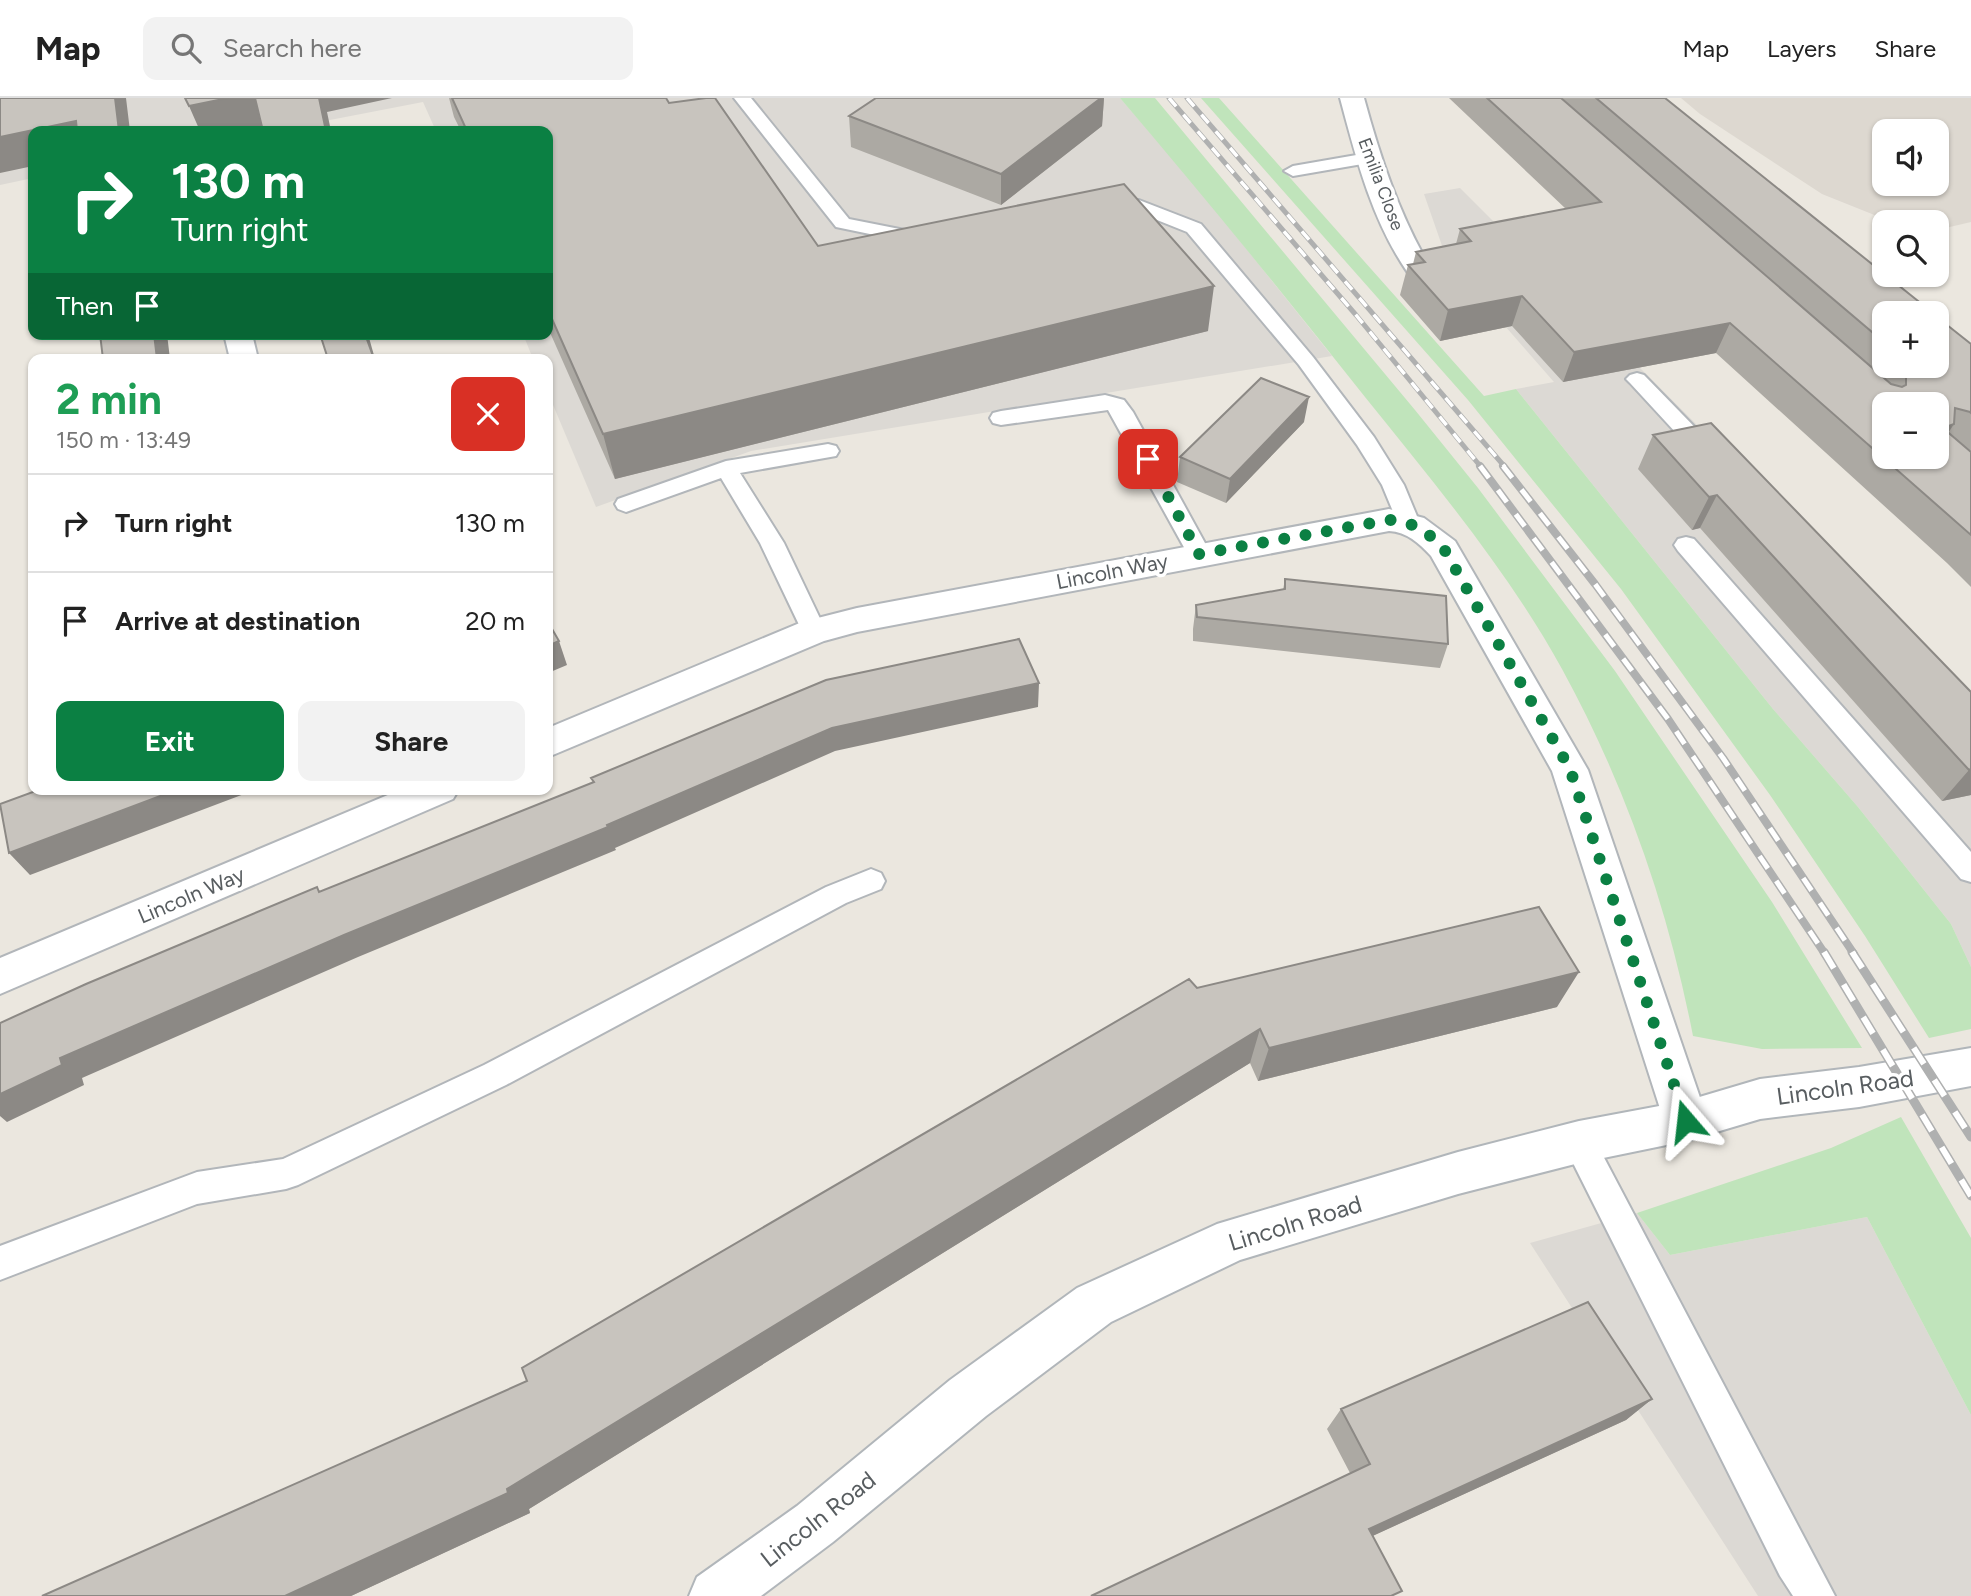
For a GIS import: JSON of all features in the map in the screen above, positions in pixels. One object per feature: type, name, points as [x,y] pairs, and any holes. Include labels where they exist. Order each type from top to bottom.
[{"type":"street","name":"Emilia Close","points":[[1352,98],[1368,158],[1406,250],[1417,267]]},
{"type":"street","name":"Lincoln Way","points":[[553,741],[814,631],[857,620],[1199,554],[1389,520],[1406,521]]},
{"type":"street","points":[[1406,521],[1430,534],[1444,549],[1570,769],[1686,1121]]},
{"type":"street","name":"Lincoln Way","points":[[0,976],[377,802],[411,795]]},
{"type":"street","name":"Lincoln Road","points":[[716,1596],[815,1524],[968,1398],[1094,1305],[1233,1240],[1458,1173],[1579,1142],[1686,1121],[1760,1099],[1859,1087],[1971,1067]]},
{"type":"lane","points":[[742,98],[843,223],[942,243]]},
{"type":"lane","points":[[1293,171],[1368,158]]},
{"type":"lane","points":[[1086,216],[1139,206],[1195,228],[1306,361],[1366,442],[1393,485],[1406,521]]},
{"type":"lane","points":[[1637,379],[1722,469]]},
{"type":"lane","points":[[1000,418],[1105,402],[1116,405],[1199,554]]},
{"type":"lane","points":[[626,504],[726,468],[828,451]]},
{"type":"lane","points":[[726,468],[772,543],[814,631]]},
{"type":"lane","points":[[1686,545],[1971,871]]},
{"type":"lane","points":[[0,1263],[197,1188],[286,1174],[495,1075],[836,895],[871,881]]},
{"type":"lane","points":[[1579,1142],[1788,1550],[1815,1596]]},
{"type":"shaded area","points":[[0,98],[1120,98],[1193,182],[1332,356],[751,451],[596,507],[553,405],[553,354],[531,354],[525,340],[553,340],[553,126],[434,126],[423,102],[299,126],[28,126],[28,179],[0,185]]},
{"type":"shaded area","points":[[1681,98],[1971,98],[1971,222],[1949,227],[1949,210],[1872,210],[1872,214],[1822,194],[1700,114]]},
{"type":"shaded area","points":[[1460,188],[1717,445],[1971,715],[1971,967],[1951,924],[1858,807],[1773,709],[1516,389],[1554,382],[1447,260],[1424,194]]},
{"type":"shaded area","points":[[1637,1213],[1670,1255],[1867,1217],[1971,1415],[1971,1596],[1758,1596],[1530,1243]]},
{"type":"green space","points":[[1120,98],[1155,98],[1478,488],[1615,671],[1772,902],[1862,1048],[1762,1049],[1693,1036],[1671,940],[1642,847],[1585,712],[1541,633],[1444,495],[1244,246]]},
{"type":"green space","points":[[1201,98],[1219,98],[1484,396],[1516,389],[1773,709],[1858,807],[1951,924],[1971,967],[1971,1029],[1929,1038],[1865,936],[1770,795],[1621,589],[1468,400]]},
{"type":"green space","points":[[1901,1117],[1971,1238],[1971,1415],[1867,1217],[1670,1255],[1637,1213],[1831,1148]]},
{"type":"building","points":[[0,98],[115,98],[118,126],[76,126],[76,121],[52,126],[28,126],[28,131],[0,137]]},
{"type":"building","points":[[185,98],[228,98],[189,106]]},
{"type":"building","points":[[255,98],[319,98],[325,126],[262,126]]},
{"type":"building","points":[[452,98],[666,98],[669,103],[715,98],[818,246],[1124,184],[1214,286],[603,434],[553,321],[553,126],[465,126]]},
{"type":"building","points":[[876,98],[1101,98],[1001,174],[849,116]]},
{"type":"building","points":[[1487,98],[1561,98],[1872,368],[1872,378],[1884,378],[1891,384],[1902,387],[1906,385],[1906,378],[1949,378],[1949,327],[1971,344],[1971,413],[1955,408],[1954,424],[1949,426],[1949,392],[1872,392],[1872,448],[1730,323],[1574,352],[1522,296],[1448,310],[1408,265],[1425,262],[1416,252],[1471,241],[1460,229],[1601,202]]},
{"type":"building","points":[[1596,98],[1665,98],[1872,264],[1872,287],[1901,287],[1918,301],[1872,301],[1872,332]]},
{"type":"building","points":[[101,340],[155,340],[156,354],[102,354]]},
{"type":"building","points":[[322,340],[367,340],[372,354],[326,354]]},
{"type":"building","points":[[1261,378],[1309,397],[1230,479],[1180,457]]},
{"type":"building","points":[[1711,423],[1971,692],[1971,769],[1969,770],[1717,495],[1709,497],[1653,435]]},
{"type":"building","points":[[1949,433],[1971,452],[1971,535],[1896,469],[1949,469]]},
{"type":"building","points":[[1285,579],[1446,596],[1448,644],[1197,617],[1196,605],[1285,589]]},
{"type":"building","points":[[553,631],[559,641],[553,644]]},
{"type":"building","points":[[1019,639],[1039,683],[832,728],[607,825],[608,827],[344,935],[60,1058],[62,1065],[0,1094],[0,1023],[86,984],[317,887],[319,892],[594,782],[591,778],[826,680]]},
{"type":"building","points":[[28,794],[163,795],[9,853],[0,804]]},
{"type":"building","points":[[1539,907],[1579,972],[1269,1048],[1260,1029],[507,1489],[508,1493],[285,1596],[42,1596],[527,1381],[522,1368],[1189,979],[1197,988]]},
{"type":"building","points":[[1588,1302],[1652,1399],[1369,1529],[1402,1591],[1391,1596],[1091,1596],[1370,1464],[1341,1409]]},
{"type":"railway","points":[[1169,98],[1356,315],[1481,467]]},
{"type":"railway","points":[[1187,98],[1505,467]]},
{"type":"railway","points":[[1480,466],[1668,719],[1825,954]]},
{"type":"railway","points":[[1503,466],[1595,584],[1723,758],[1854,954]]},
{"type":"railway","points":[[1824,952],[1971,1196]]},
{"type":"railway","points":[[1852,952],[1971,1137]]},
{"type":"route","points":[[1148,459],[1199,554],[1389,520],[1406,521],[1430,534],[1444,549],[1570,769],[1686,1121]]}]
